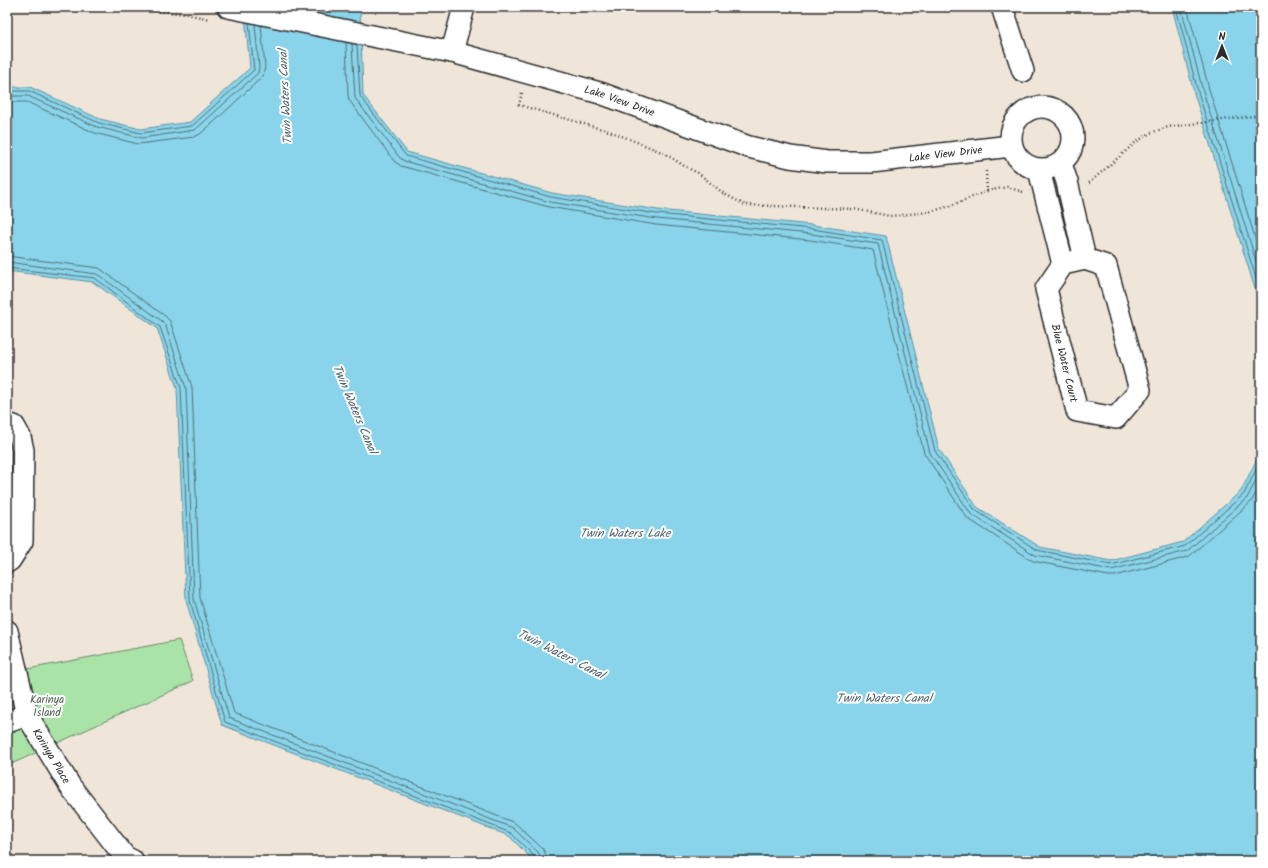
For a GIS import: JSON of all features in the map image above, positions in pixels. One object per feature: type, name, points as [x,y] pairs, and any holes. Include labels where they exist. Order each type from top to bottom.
[{"type":"street","name":"Lake View Drive","points":[[228,7],[452,52],[600,93],[750,148],[790,157],[827,162],[871,162],[1012,146]]},
{"type":"street","points":[[452,52],[464,7]]},
{"type":"street","points":[[1002,7],[1023,71]]},
{"type":"street","points":[[1037,107],[1048,107],[1058,111],[1066,117],[1072,126],[1074,136],[1073,147],[1069,156],[1061,164],[1054,168],[1039,170],[1030,167],[1015,155],[1012,146],[1011,136],[1013,126],[1019,117],[1027,110],[1037,107]]},
{"type":"street","points":[[1039,170],[1063,264],[1085,259],[1067,182],[1061,164]]},
{"type":"street","name":"Blue Water Court","points":[[1063,264],[1046,289],[1077,411],[1116,418],[1140,390],[1106,266],[1085,259]]},
{"type":"street","points":[[7,424],[14,426],[20,437],[24,450],[22,541],[10,560],[7,562]]},
{"type":"street","name":"Karinya Place","points":[[7,631],[27,715],[70,786],[125,857],[133,861]]},
{"type":"street","points":[[7,722],[27,715]]},
{"type":"path","points":[[123,7],[186,14]]},
{"type":"path","points":[[522,90],[519,105],[612,132],[664,153],[698,173],[723,193],[745,205],[853,209],[890,216],[929,212],[987,191],[1007,188],[1028,193]]},
{"type":"path","points":[[1085,186],[1134,143],[1150,133],[1168,127],[1261,115]]},
{"type":"path","points":[[986,172],[987,191]]},
{"type":"green space","name":"Karinya Island","points":[[179,640],[193,681],[7,766],[7,673]]},
{"type":"water","name":"Twin Waters Lake","points":[[244,7],[360,7],[363,95],[407,152],[552,193],[658,210],[812,225],[886,236],[939,449],[977,507],[1040,547],[1111,561],[1183,542],[1241,491],[1261,451],[1261,861],[534,861],[509,836],[222,725],[186,600],[177,388],[157,328],[93,282],[7,271],[7,87],[30,87],[100,119],[141,129],[190,122],[250,68]]},
{"type":"water","points":[[1172,7],[1261,7],[1261,308],[1194,93]]},
{"type":"water label","name":"Twin Waters Canal","points":[[285,97]]},
{"type":"water label","name":"Twin Waters Canal","points":[[355,409]]},
{"type":"water label","name":"Twin Waters Canal","points":[[561,654]]},
{"type":"water label","name":"Twin Waters Canal","points":[[884,698]]}]
